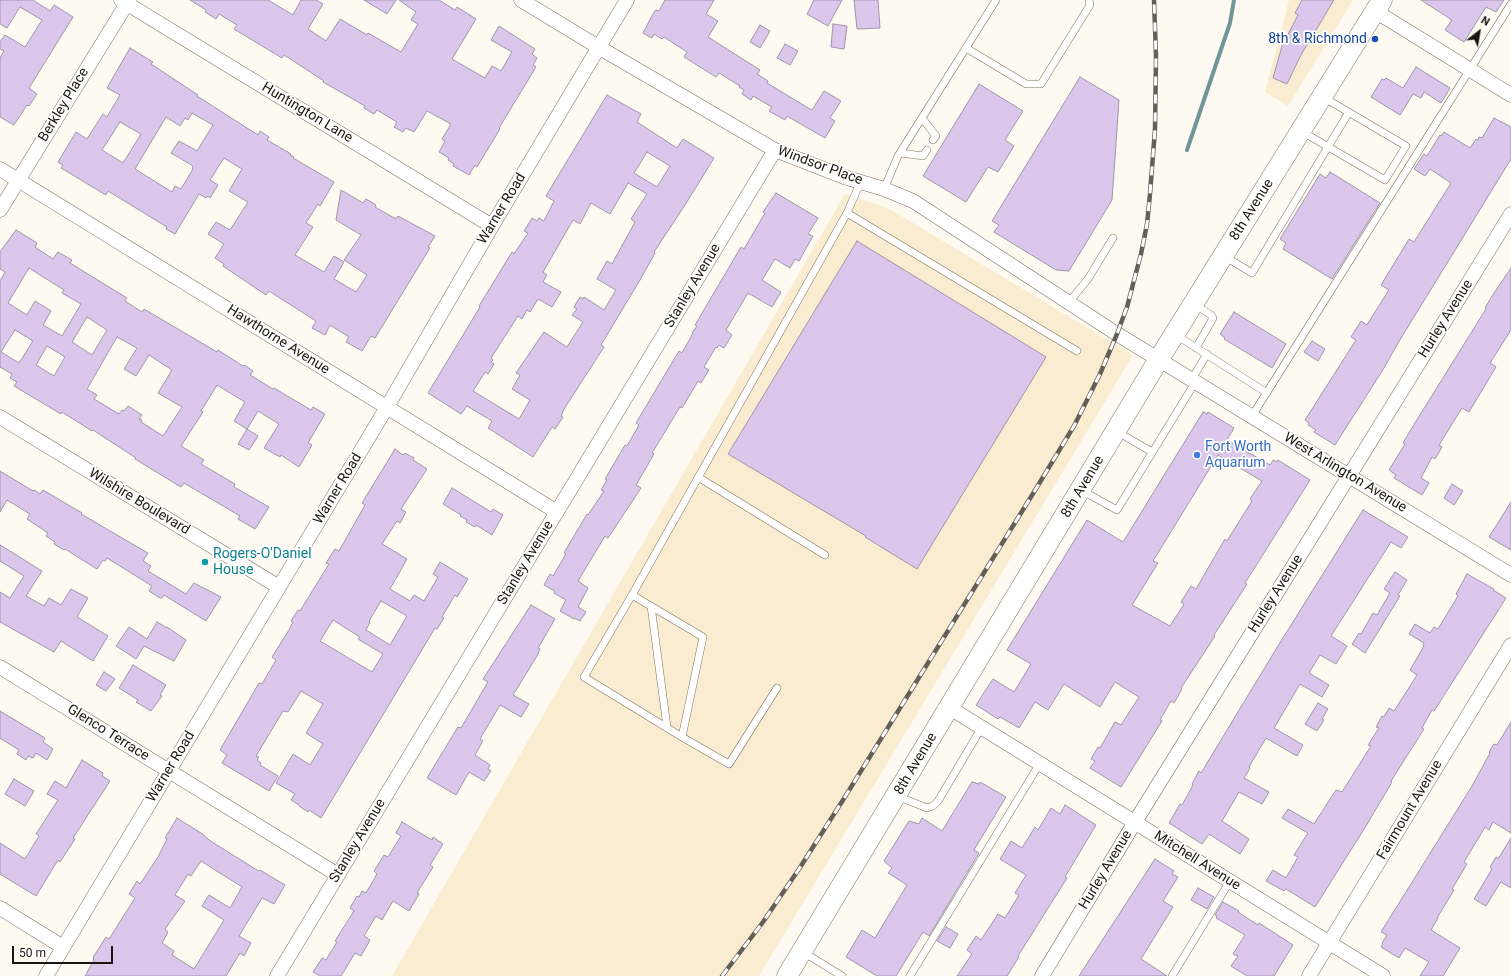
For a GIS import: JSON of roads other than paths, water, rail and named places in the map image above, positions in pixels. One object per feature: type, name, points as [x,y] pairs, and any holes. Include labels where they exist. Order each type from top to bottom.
[{"type":"main road","name":"8th Avenue","points":[[787,976],[897,796],[1159,359],[1379,6]]},
{"type":"street","name":"Windsor Place","points":[[521,0],[775,150],[844,177],[861,181],[913,201],[1117,334]]},
{"type":"street","name":"Warner Road","points":[[46,976],[387,407],[492,226],[600,48],[627,0]]},
{"type":"street","name":"Berkley Place","points":[[0,210],[125,1]]},
{"type":"street","name":"Huntington Lane","points":[[125,1],[492,226]]},
{"type":"street","points":[[1379,6],[1469,69],[1511,95]]},
{"type":"street","name":"Stanley Avenue","points":[[277,976],[775,150]]},
{"type":"street","name":"Hawthorne Avenue","points":[[0,169],[557,512]]},
{"type":"street","name":"Hurley Avenue","points":[[1042,976],[1135,822],[1511,214]]},
{"type":"street","name":"West Arlington Avenue","points":[[1117,334],[1511,575]]},
{"type":"street","name":"Wilshire Boulevard","points":[[0,417],[279,587]]},
{"type":"street","name":"Fairmount Avenue","points":[[1309,976],[1511,644]]},
{"type":"street","name":"Glenco Terrace","points":[[0,667],[338,875]]},
{"type":"street","name":"Mitchell Avenue","points":[[950,708],[1383,976]]},
{"type":"street","points":[[0,908],[64,947]]},
{"type":"lane","points":[[884,189],[900,152],[996,0]]},
{"type":"lane","points":[[966,48],[1026,84],[1041,84],[1090,5],[1089,0]]},
{"type":"lane","points":[[1252,416],[1511,4]]},
{"type":"lane","points":[[1301,131],[1385,180],[1406,146],[1322,96]]},
{"type":"lane","points":[[1224,255],[1252,273],[1349,112]]},
{"type":"lane","points":[[922,118],[936,136],[933,140]]},
{"type":"lane","points":[[900,152],[923,156],[927,150]]},
{"type":"lane","points":[[777,688],[729,764],[584,677],[632,595],[847,213],[861,181]]},
{"type":"lane","points":[[847,213],[1077,351]]},
{"type":"lane","points":[[1069,302],[1088,279],[1113,238]]},
{"type":"lane","points":[[1193,304],[1211,315],[1213,318],[1196,348]]},
{"type":"lane","points":[[1175,334],[1267,393]]},
{"type":"lane","points":[[1080,490],[1117,510],[1194,380],[1207,354]]},
{"type":"lane","points":[[1116,430],[1152,452]]},
{"type":"lane","points":[[698,477],[825,555]]},
{"type":"lane","points":[[632,595],[703,637],[682,737]]},
{"type":"lane","points":[[651,606],[667,727]]},
{"type":"lane","points":[[897,796],[927,808],[933,806],[938,801],[982,728]]},
{"type":"lane","points":[[910,976],[1040,763]]},
{"type":"lane","points":[[1172,976],[1230,881]]},
{"type":"lane","points":[[802,952],[842,976]]},
{"type":"waterway","points":[[1187,150],[1230,23],[1234,0]]},
{"type":"railway","points":[[722,976],[763,922],[843,800],[1074,426],[1100,374],[1127,307],[1147,224],[1155,129],[1156,56],[1154,0]]},
{"type":"place","name":"8th & Richmond","points":[[1375,39]]},
{"type":"place","name":"Fort Worth Aquarium","points":[[1197,455]]},
{"type":"place","name":"Rogers-O'Daniel House","points":[[205,562]]}]
